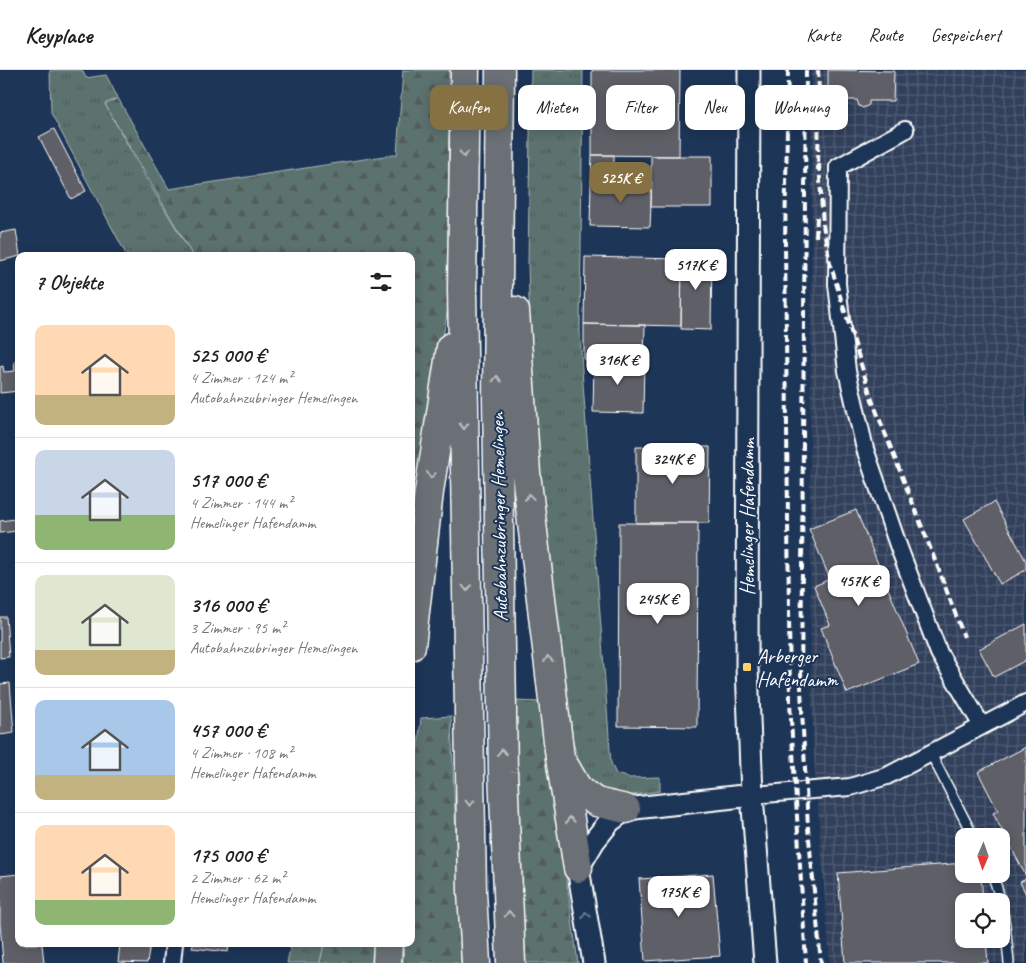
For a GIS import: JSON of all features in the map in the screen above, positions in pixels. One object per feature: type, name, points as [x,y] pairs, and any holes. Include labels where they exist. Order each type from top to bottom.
[{"type":"highway","name":"Autobahnzubringer Hemelingen","points":[[465,70],[462,289],[471,882],[476,963]]},
{"type":"highway","name":"Autobahnzubringer Hemelingen","points":[[500,70],[497,400],[503,772],[511,963]]},
{"type":"highway","points":[[516,70],[515,320],[526,473],[560,758],[578,868]]},
{"type":"highway","points":[[415,612],[445,379],[462,289]]},
{"type":"highway","points":[[560,758],[578,789],[596,802],[626,809]]},
{"type":"highway","points":[[387,963],[388,947]]},
{"type":"street","name":"Hemelinger Hafendamm","points":[[749,70],[747,667],[752,795],[765,963]]},
{"type":"street","points":[[905,130],[838,167],[836,284],[847,371],[865,449],[899,548],[939,653],[982,726]]},
{"type":"street","points":[[594,963],[578,868],[610,821],[626,809],[752,795],[850,787],[887,776],[1026,702]]},
{"type":"street","points":[[172,963],[174,947]]},
{"type":"lane","points":[[931,754],[970,828]]},
{"type":"lane","points":[[996,883],[1005,914],[1009,963]]},
{"type":"shaded area","points":[[811,70],[1026,70],[1026,963],[830,963],[814,758],[811,680],[811,130],[848,130],[848,85],[811,85]]},
{"type":"green space","points":[[50,70],[82,70],[86,78],[106,75],[118,98],[105,104],[147,180],[191,252],[125,252],[51,113]]},
{"type":"green space","points":[[403,70],[449,70],[449,85],[430,85],[430,130],[449,130],[448,307],[415,509],[415,252],[191,252],[105,104],[118,98],[169,189],[397,154]]},
{"type":"green space","points":[[531,70],[583,70],[583,85],[531,85]]},
{"type":"green space","points":[[530,130],[582,130],[580,332],[611,763],[616,774],[630,778],[660,777],[660,791],[616,795],[597,789],[582,772],[573,742],[546,531],[531,371],[528,263]]},
{"type":"green space","points":[[513,701],[542,702],[578,963],[521,963]]},
{"type":"green space","points":[[451,716],[461,963],[403,963],[404,947],[415,947],[415,774],[421,718]]},
{"type":"green space","points":[[290,947],[323,947],[320,963],[287,963]]},
{"type":"green space","points":[[323,947],[374,947],[374,963],[320,963]]},
{"type":"building","points":[[592,70],[680,70],[679,156],[592,155],[592,130],[596,130],[596,85],[592,85]]},
{"type":"building","points":[[828,70],[894,71],[893,101],[869,101],[869,105],[863,108],[859,106],[857,100],[848,100],[848,85],[828,85]]},
{"type":"building","points":[[54,129],[86,191],[71,199],[39,137]]},
{"type":"building","points":[[592,155],[614,155],[614,181],[591,181]]},
{"type":"building","points":[[651,156],[712,156],[712,207],[651,207]]},
{"type":"building","points":[[591,181],[652,182],[650,227],[590,226]]},
{"type":"building","points":[[16,230],[19,252],[15,252],[15,257],[0,261],[0,233]]},
{"type":"building","points":[[682,252],[712,253],[711,330],[681,329]]},
{"type":"building","points":[[585,257],[682,259],[681,326],[584,324]]},
{"type":"building","points":[[584,324],[645,325],[644,360],[584,359]]},
{"type":"building","points":[[594,359],[644,360],[643,413],[593,412]]},
{"type":"building","points":[[3,366],[4,372],[15,371],[15,391],[0,393],[0,367]]},
{"type":"building","points":[[636,447],[710,447],[709,523],[636,523]]},
{"type":"building","points":[[994,502],[1026,561],[1026,570],[1000,584],[964,519]]},
{"type":"building","points":[[856,510],[919,664],[847,693],[821,628],[830,625],[814,586],[830,579],[809,529]]},
{"type":"building","points":[[15,519],[15,531],[0,533],[0,521]]},
{"type":"building","points":[[619,523],[698,523],[697,727],[618,726]]},
{"type":"building","points":[[0,617],[6,617],[9,657],[0,658]]},
{"type":"building","points":[[1026,624],[1026,660],[994,677],[979,649]]},
{"type":"building","points":[[10,683],[14,733],[0,735],[0,684]]},
{"type":"building","points":[[1026,747],[1026,876],[1010,845],[1010,828],[1001,828],[993,813],[998,811],[978,772]]},
{"type":"building","points":[[955,864],[955,883],[982,883],[982,893],[955,893],[955,948],[987,948],[988,963],[845,963],[838,873]]},
{"type":"building","points":[[15,874],[15,947],[42,947],[44,963],[3,963],[0,923],[0,876]]},
{"type":"building","points":[[713,874],[720,956],[645,961],[639,879]]},
{"type":"building","points":[[1026,879],[1026,894],[1020,882]]},
{"type":"building","points":[[120,947],[150,947],[147,963],[118,962]]},
{"type":"building","points":[[192,947],[229,947],[228,952]]},
{"type":"railway","points":[[788,70],[785,243],[790,703],[806,963]]},
{"type":"railway","points":[[806,70],[801,690],[808,828],[821,963]]},
{"type":"railway","points":[[818,70],[818,170]]},
{"type":"railway","points":[[819,164],[823,225],[830,263],[872,400],[964,637]]},
{"type":"railway","points":[[816,237],[817,217]]},
{"type":"place","name":"Arberger Hafendamm","points":[[747,667]]}]
